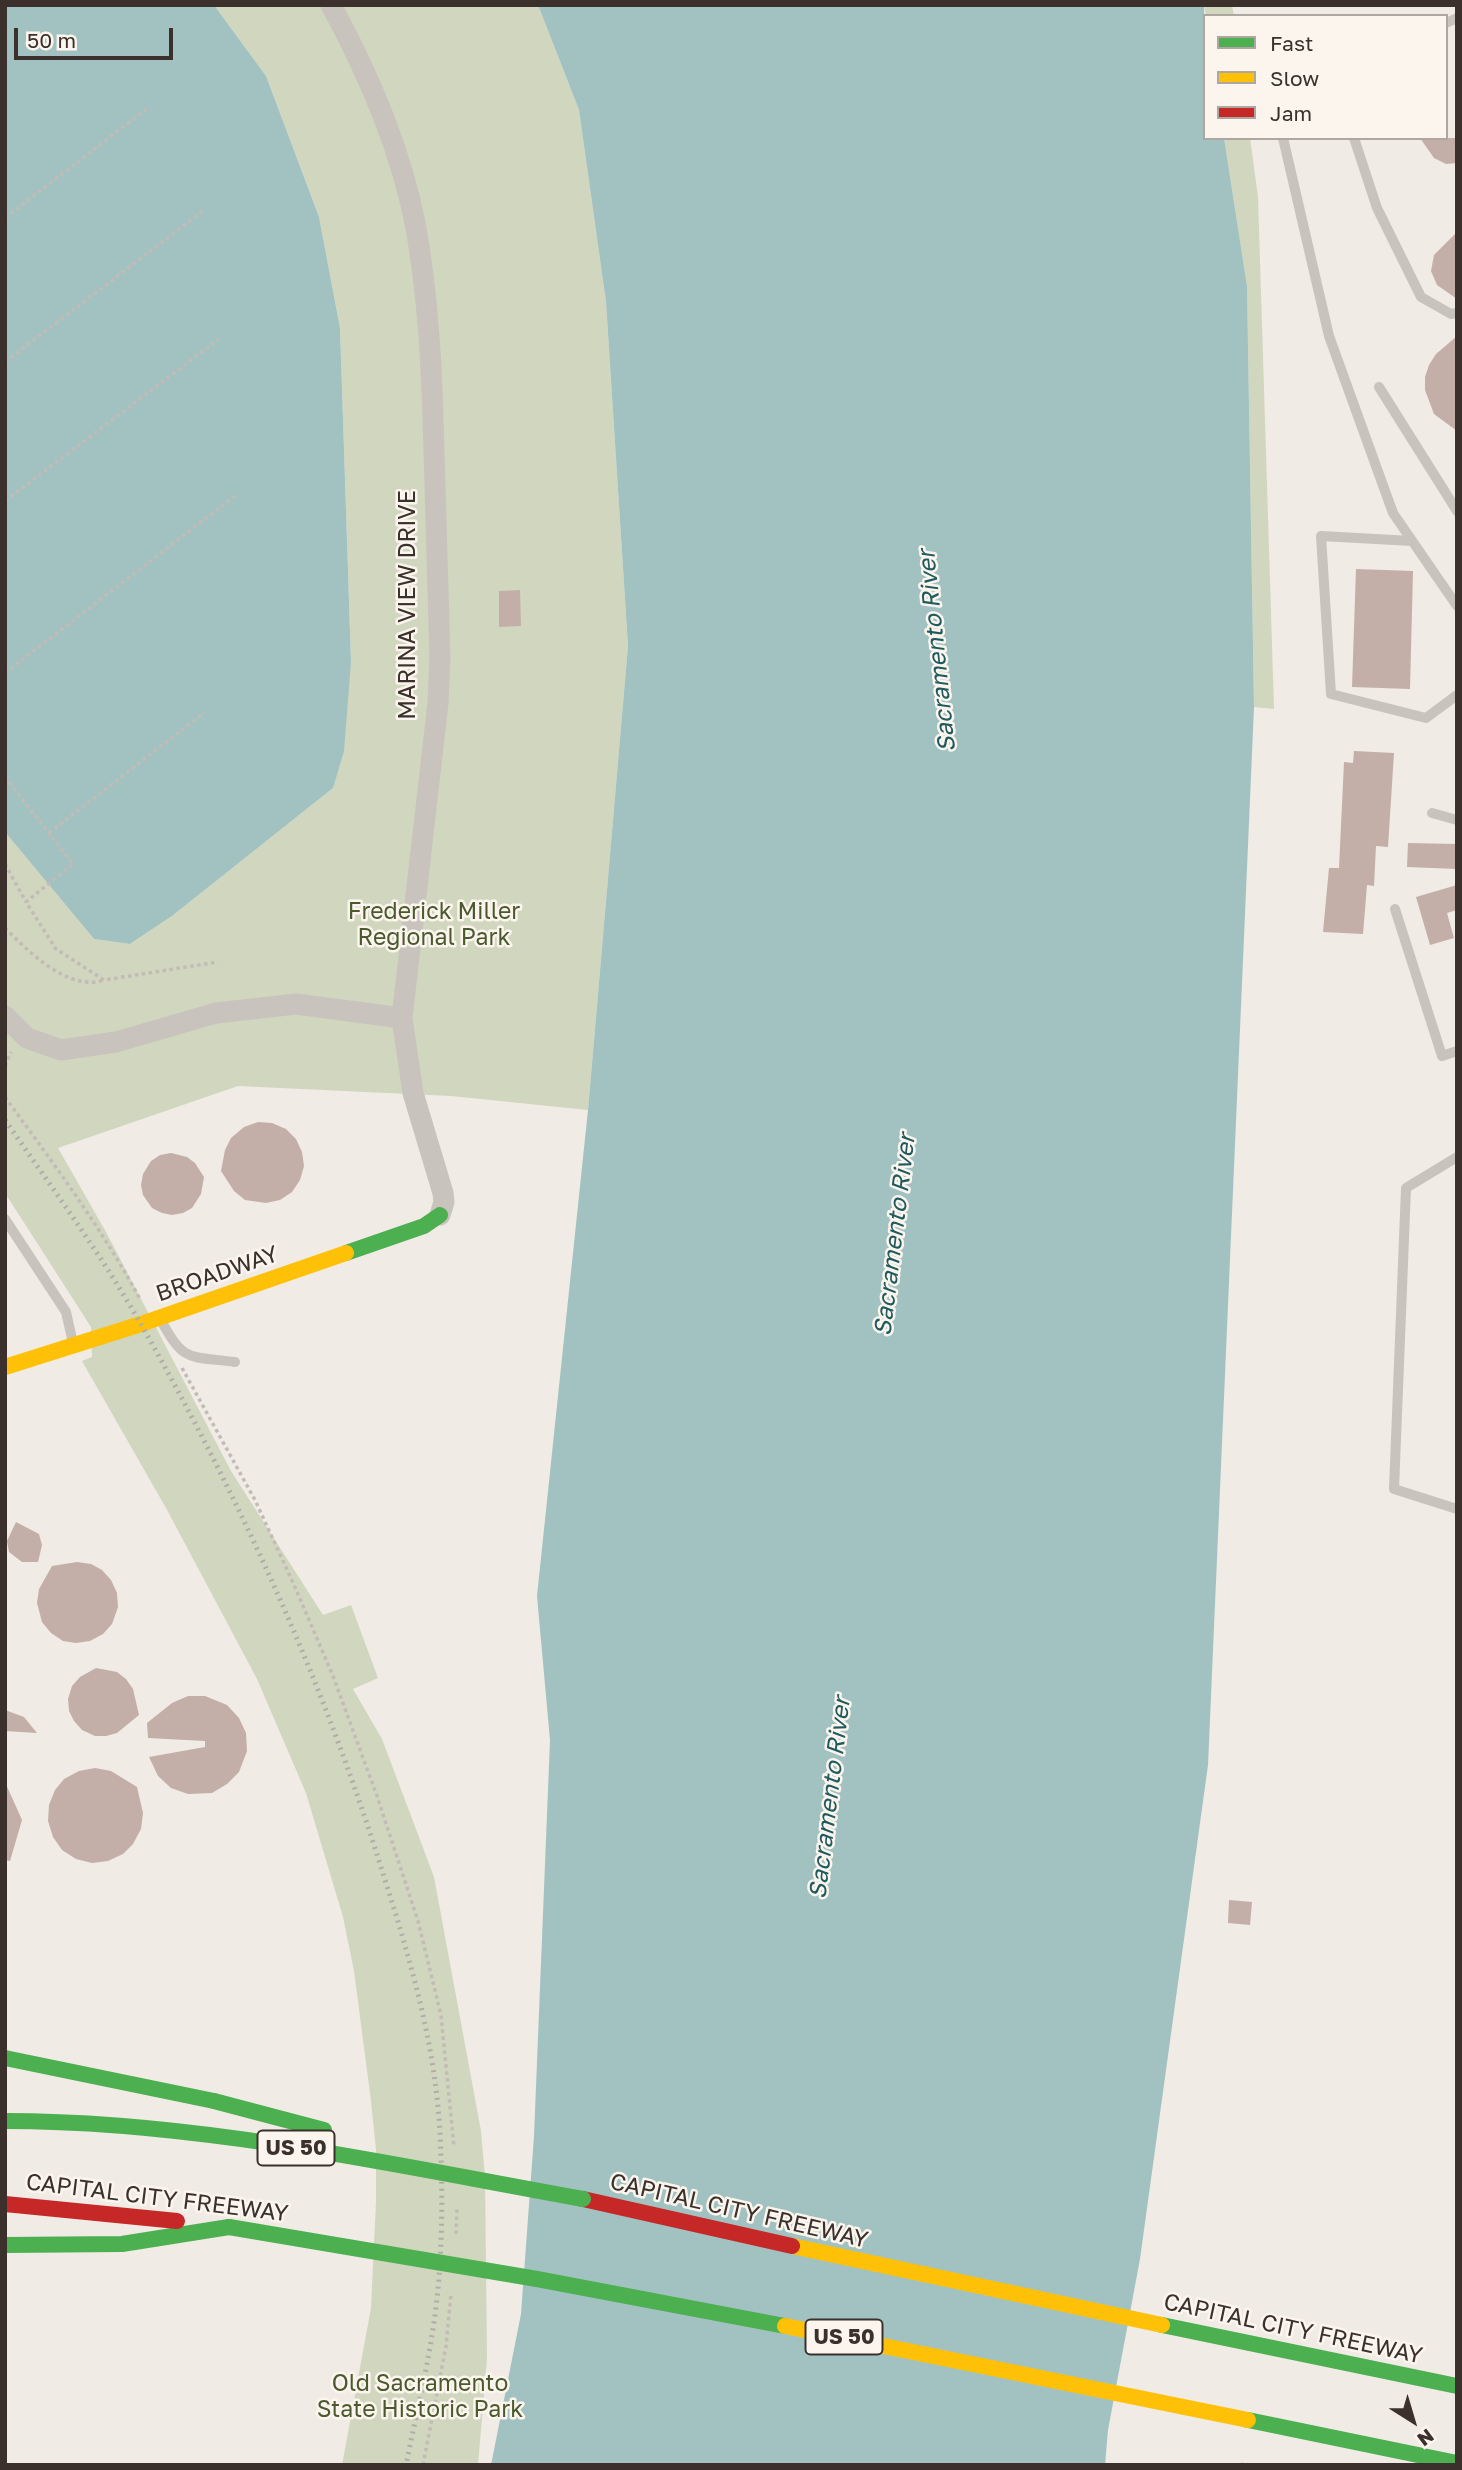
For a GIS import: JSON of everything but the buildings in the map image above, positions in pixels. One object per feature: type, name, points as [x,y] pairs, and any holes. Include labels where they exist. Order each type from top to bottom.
[{"type":"main road","name":"BROADWAY","points":[[5,1367],[156,1319],[424,1226],[440,1214]]},
{"type":"main road","points":[[5,2058],[194,2095],[346,2136]]},
{"type":"main road","name":"CAPITAL CITY FREEWAY","points":[[5,2121],[63,2120],[258,2141],[583,2199],[857,2261],[1457,2386]]},
{"type":"main road","points":[[385,2146],[583,2199]]},
{"type":"main road","name":"CAPITAL CITY FREEWAY","points":[[5,2204],[229,2227],[408,2254],[702,2308],[1457,2463]]},
{"type":"main road","points":[[5,2245],[122,2244],[229,2227]]},
{"type":"street","name":"MARINA VIEW DRIVE","points":[[331,5],[376,96],[399,164],[421,258],[431,350],[440,658],[438,703],[402,1018],[413,1093],[443,1193],[444,1202],[440,1214]]},
{"type":"street","points":[[5,1016],[27,1038],[61,1050],[116,1042],[216,1013],[296,1004],[402,1018]]},
{"type":"lane","points":[[1283,140],[1329,336],[1393,513],[1457,606]]},
{"type":"lane","points":[[1355,140],[1377,208],[1421,297],[1451,314],[1457,313]]},
{"type":"lane","points":[[1379,387],[1457,511]]},
{"type":"lane","points":[[1412,541],[1321,537],[1331,694],[1426,718],[1457,695]]},
{"type":"lane","points":[[1432,813],[1457,820]]},
{"type":"lane","points":[[1395,909],[1442,1056],[1457,1051]]},
{"type":"lane","points":[[1457,1157],[1406,1188],[1395,1489],[1457,1509]]},
{"type":"lane","points":[[5,1219],[66,1312],[73,1346]]},
{"type":"lane","points":[[156,1319],[182,1353],[235,1362]]},
{"type":"path","points":[[5,218],[149,107]]},
{"type":"path","points":[[5,362],[204,210]]},
{"type":"path","points":[[5,501],[219,339]]},
{"type":"path","points":[[5,673],[236,495]]},
{"type":"path","points":[[49,833],[205,712]]},
{"type":"path","points":[[5,777],[73,864],[26,902]]},
{"type":"path","points":[[5,864],[56,948],[104,980]]},
{"type":"path","points":[[5,928],[34,957],[68,977],[92,984],[218,962]]},
{"type":"path","points":[[5,1097],[74,1191],[156,1319]]},
{"type":"path","points":[[178,1362],[255,1500],[294,1585],[333,1676],[377,1796],[418,1921],[441,2015],[455,2154]]},
{"type":"path","points":[[455,2243],[457,2204]]},
{"type":"path","points":[[423,2465],[446,2346],[452,2281]]},
{"type":"green space","name":"Frederick Miller Regional Park","points":[[214,5],[538,5],[579,110],[606,302],[628,646],[588,1110],[451,1096],[238,1086],[58,1148],[106,1232],[231,1471],[323,1615],[351,1605],[378,1678],[353,1689],[382,1739],[434,1877],[481,2131],[485,2177],[487,2358],[478,2465],[342,2465],[371,2308],[376,2202],[376,2150],[371,2101],[354,1971],[343,1917],[306,1793],[257,1679],[166,1508],[82,1361],[92,1357],[91,1327],[5,1193],[5,832],[94,939],[130,944],[172,916],[333,788],[351,662],[340,328],[319,217],[266,76]]},
{"type":"green space","points":[[1204,5],[1232,5],[1234,14],[1206,14]]},
{"type":"green space","points":[[1224,140],[1250,140],[1258,197],[1274,709],[1254,707],[1247,286]]},
{"type":"water","points":[[5,5],[214,5],[266,76],[319,217],[340,328],[351,662],[344,751],[333,788],[172,916],[130,944],[94,939],[5,832]]},
{"type":"water","name":"Sacramento River","points":[[538,5],[1204,5],[1203,140],[1224,140],[1247,286],[1254,707],[1208,1765],[1140,2259],[1108,2430],[1105,2465],[491,2465],[521,2314],[534,2136],[550,1740],[537,1596],[588,1110],[628,646],[606,302],[579,110]]},
{"type":"railway","points":[[5,1120],[110,1273],[142,1326],[212,1456],[275,1589],[332,1725],[400,1930],[419,1997],[432,2064],[440,2133],[442,2182],[436,2305],[406,2465]]},
{"type":"traffic: fast","points":[[346,1253],[424,1226],[440,1215]]},
{"type":"traffic: fast","points":[[5,2058],[214,2101]]},
{"type":"traffic: fast","points":[[214,2101],[324,2130]]},
{"type":"traffic: fast","points":[[5,2121],[151,2128],[223,2137],[368,2159],[583,2199]]},
{"type":"traffic: fast","points":[[5,2245],[122,2244],[229,2227]]},
{"type":"traffic: fast","points":[[229,2227],[537,2279],[785,2326]]},
{"type":"traffic: fast","points":[[1162,2325],[1457,2386]]},
{"type":"traffic: fast","points":[[1248,2420],[1457,2463]]},
{"type":"traffic: slow","points":[[5,1367],[141,1324],[346,1253]]},
{"type":"traffic: slow","points":[[792,2246],[1162,2325]]},
{"type":"traffic: slow","points":[[785,2326],[1248,2420]]},
{"type":"traffic: jam","points":[[583,2199],[792,2246]]},
{"type":"traffic: jam","points":[[5,2204],[177,2221]]},
{"type":"park label","name":"Old Sacramento State Historic Park","points":[[420,2397]]}]
